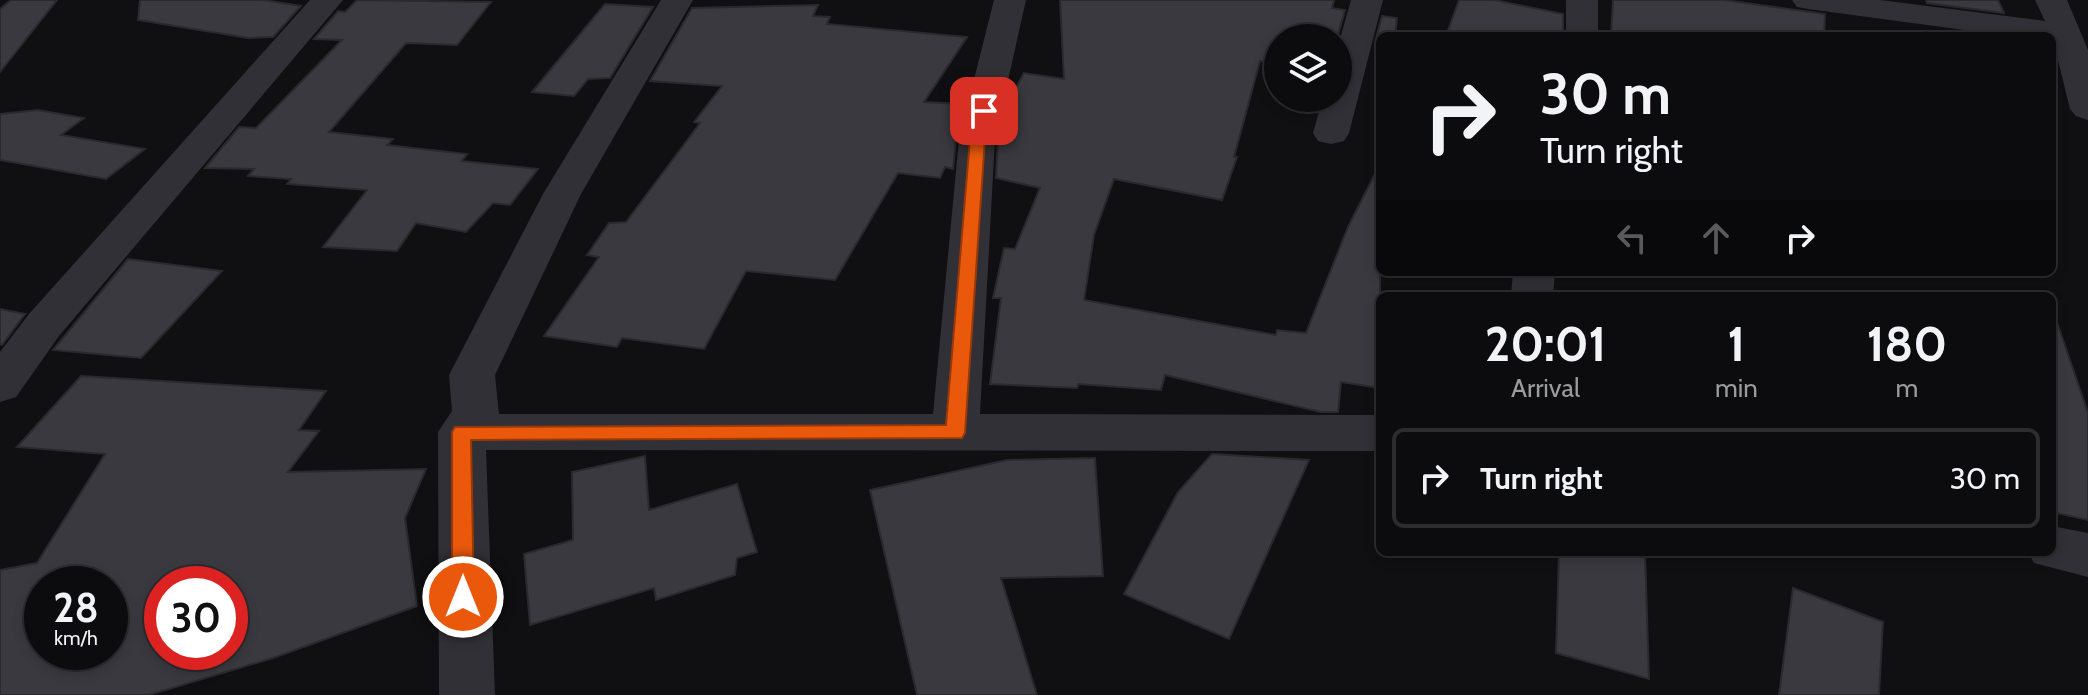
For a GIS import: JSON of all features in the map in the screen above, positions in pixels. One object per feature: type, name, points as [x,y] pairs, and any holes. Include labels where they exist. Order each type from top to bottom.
[{"type":"street","points":[[0,385],[54,314],[327,0]]},
{"type":"street","points":[[467,695],[462,432],[476,416],[472,375],[562,194],[677,0]]},
{"type":"street","points":[[955,433],[977,139],[1010,0]]},
{"type":"street","points":[[1331,133],[1367,0]]},
{"type":"street","points":[[1582,0],[1582,32]]},
{"type":"street","points":[[1808,0],[2052,32]]},
{"type":"street","points":[[2051,0],[2067,34],[2088,109]]},
{"type":"street","points":[[2056,33],[2067,34]]},
{"type":"street","points":[[462,432],[1376,433]]},
{"type":"street","points":[[2056,549],[2088,555]]},
{"type":"building","points":[[11,0],[57,0],[0,72],[0,9]]},
{"type":"building","points":[[140,0],[263,0],[301,6],[273,37],[248,38],[138,20]]},
{"type":"building","points":[[357,0],[491,2],[457,45],[406,43],[329,132],[393,139],[387,145],[467,154],[462,161],[538,169],[510,205],[493,203],[466,232],[416,223],[397,251],[323,247],[367,190],[287,184],[291,179],[248,176],[254,169],[205,168],[239,127],[256,128],[342,40],[314,39],[338,11],[345,12]]},
{"type":"building","points":[[1060,0],[1334,0],[1332,8],[1345,10],[1341,24],[1264,24],[1264,62],[1260,61],[1234,157],[1237,157],[1222,200],[1114,179],[1094,235],[1084,300],[1276,335],[1277,330],[1306,333],[1348,227],[1376,172],[1376,276],[1380,276],[1380,292],[1376,292],[1376,387],[1341,382],[1338,412],[1321,412],[1165,375],[1161,390],[1078,384],[1077,388],[990,384],[1001,298],[993,298],[1004,248],[1015,249],[1040,188],[996,178],[998,139],[1005,106],[1024,73],[1064,79]]},
{"type":"building","points":[[1459,0],[1494,0],[1563,14],[1563,32],[1447,32]]},
{"type":"building","points":[[1613,0],[1724,0],[1825,14],[1824,32],[1611,32]]},
{"type":"building","points":[[1926,0],[1998,0],[2004,13],[1927,3]]},
{"type":"building","points":[[605,4],[653,7],[610,78],[588,79],[574,96],[532,92]]},
{"type":"building","points":[[818,5],[813,16],[830,17],[827,24],[967,37],[924,102],[965,104],[956,138],[953,169],[945,167],[940,178],[898,173],[835,280],[746,271],[704,349],[622,338],[617,347],[544,336],[599,257],[587,255],[609,223],[626,222],[700,123],[694,122],[722,86],[650,81],[692,8]]},
{"type":"building","points":[[1382,16],[1397,18],[1395,32],[1378,32]]},
{"type":"building","points":[[38,110],[84,118],[61,135],[145,149],[106,179],[0,160],[0,114]]},
{"type":"building","points":[[128,259],[222,271],[141,358],[53,350]]},
{"type":"building","points":[[0,309],[25,314],[2,345],[0,344]]},
{"type":"building","points":[[2056,325],[2088,413],[2088,520],[2056,513]]},
{"type":"building","points":[[81,376],[326,391],[299,430],[319,431],[288,472],[426,469],[405,518],[417,606],[248,665],[248,566],[144,566],[144,670],[233,670],[149,695],[0,695],[0,570],[37,563],[105,454],[17,447]]},
{"type":"building","points":[[1212,454],[1309,460],[1229,639],[1124,594],[1178,492]]},
{"type":"building","points":[[645,456],[649,510],[737,484],[757,552],[737,558],[735,575],[656,600],[654,588],[530,625],[524,554],[573,540],[572,472]]},
{"type":"building","points":[[1095,458],[1103,576],[1001,578],[1037,695],[917,695],[870,490],[1007,460]]},
{"type":"building","points":[[1559,556],[1645,556],[1649,679],[1556,653]]},
{"type":"building","points":[[1793,588],[1883,622],[1879,695],[1779,695]]},
{"type":"route","points":[[463,597],[462,432],[955,433],[977,139],[984,111]]}]
